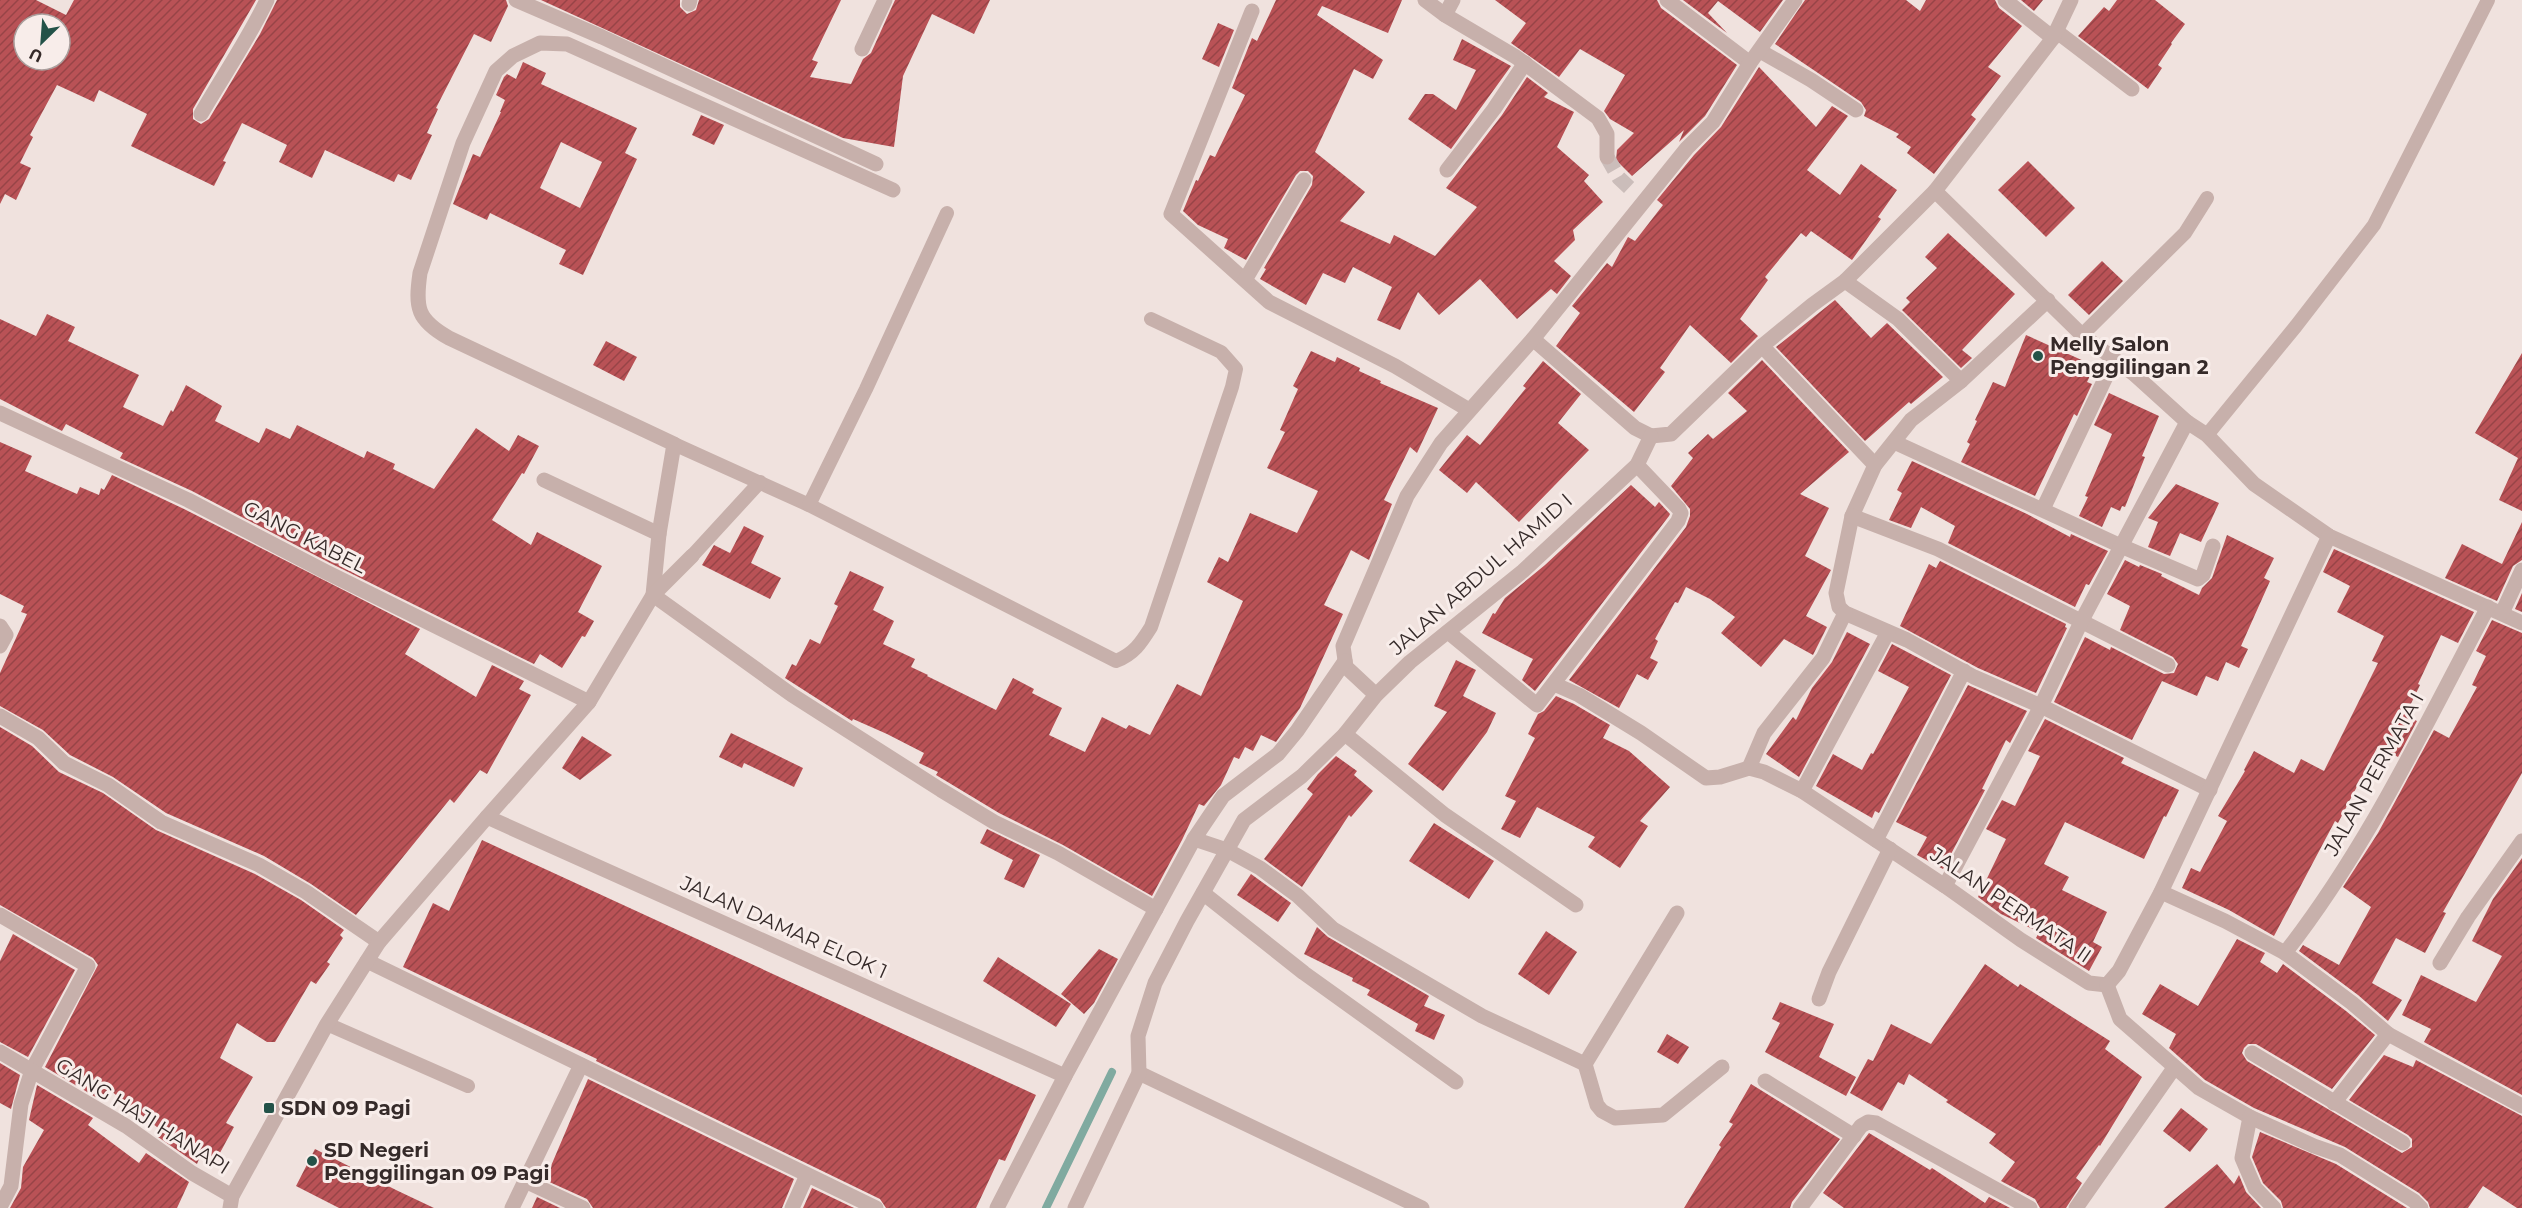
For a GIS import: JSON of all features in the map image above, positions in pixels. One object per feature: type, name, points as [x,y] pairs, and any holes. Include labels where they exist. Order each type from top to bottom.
[{"type":"street","points":[[201,114],[229,65],[249,37],[267,0]]},
{"type":"street","points":[[516,0],[602,37],[876,164]]},
{"type":"street","points":[[862,49],[885,0]]},
{"type":"street","points":[[1425,0],[1445,15],[1525,63],[1598,118],[1607,134],[1607,157]]},
{"type":"street","points":[[1445,15],[1453,0]]},
{"type":"street","points":[[1667,0],[1755,57],[1811,80],[1856,110]]},
{"type":"street","points":[[2006,0],[2132,89]]},
{"type":"street","points":[[1533,339],[1635,428],[1651,436],[1671,434],[1762,346],[1845,281],[1935,191],[2055,34],[2071,0]]},
{"type":"street","points":[[1375,694],[1346,664],[1343,651],[1347,636],[1407,496],[1441,443],[1533,339],[1639,196],[1713,123],[1792,1]]},
{"type":"street","points":[[1252,11],[1171,214],[1269,302],[1395,366],[1468,410]]},
{"type":"street","points":[[653,595],[659,534],[674,444],[449,338],[429,327],[422,315],[417,294],[420,273],[463,143],[496,71],[513,56],[540,43],[567,44],[893,190]]},
{"type":"street","points":[[1447,170],[1494,109],[1525,63]]},
{"type":"street","points":[[1245,280],[1304,180]]},
{"type":"street","points":[[1935,191],[2082,335],[2187,422],[2207,435],[2254,484],[2329,536],[2522,623]]},
{"type":"street","points":[[1845,281],[1898,319],[1960,381]]},
{"type":"street","points":[[2048,300],[1960,381],[1911,420],[1875,465],[1852,516],[1836,593],[1839,607],[1845,613],[2003,690],[2041,706],[2210,790]]},
{"type":"street","points":[[1762,346],[1875,465]]},
{"type":"street","points":[[2043,509],[2114,360]]},
{"type":"street","name":"GANG KABEL","points":[[0,413],[189,500],[326,572],[590,702]]},
{"type":"street","points":[[1945,885],[2041,706],[2081,622],[2187,422]]},
{"type":"street","name":"JALAN ABDUL HAMID I","points":[[1139,1073],[1138,1036],[1152,992],[1244,820],[1302,776],[1345,734],[1375,694],[1410,662],[1523,571],[1637,465],[1651,436]]},
{"type":"street","points":[[1894,442],[2198,579],[2203,575],[2213,546]]},
{"type":"street","points":[[1448,632],[1537,705],[1678,521],[1681,513],[1679,509],[1637,465]]},
{"type":"street","points":[[544,480],[659,534]]},
{"type":"street","points":[[1852,516],[1938,549],[2168,665]]},
{"type":"street","points":[[2329,536],[2161,892],[2119,971],[2107,985],[2120,1019],[2199,1088],[2250,1117],[2314,1146],[2340,1155],[2421,1208]]},
{"type":"street","points":[[231,1202],[327,1024],[379,942],[590,702],[653,595],[692,556]]},
{"type":"street","name":"JALAN PERMATA I","points":[[2285,953],[2316,914],[2382,809],[2495,610],[2522,570]]},
{"type":"street","points":[[653,595],[792,695],[921,777],[994,822],[1058,852],[1156,909]]},
{"type":"street","points":[[1554,684],[1579,695],[1706,777],[1720,777],[1749,768],[1764,733],[1823,658],[1845,613]]},
{"type":"street","points":[[0,626],[6,635],[0,646]]},
{"type":"street","points":[[1802,791],[1888,632]]},
{"type":"street","points":[[997,1208],[1065,1076],[1194,839],[1223,796],[1278,754],[1346,664]]},
{"type":"street","points":[[1876,840],[1964,670]]},
{"type":"street","points":[[0,716],[38,738],[64,763],[108,785],[161,822],[259,865],[306,892],[379,942]]},
{"type":"street","points":[[1345,734],[1445,815],[1576,905]]},
{"type":"street","name":"JALAN PERMATA II","points":[[1749,768],[1764,772],[1802,791],[1945,885],[2021,940],[2089,983],[2107,985]]},
{"type":"street","name":"JALAN DAMAR ELOK 1","points":[[487,817],[1065,1076]]},
{"type":"street","points":[[1194,839],[1227,850],[1260,868],[1298,896],[1333,929],[1482,1016],[1585,1064]]},
{"type":"street","points":[[2440,963],[2522,841]]},
{"type":"street","points":[[1819,999],[1829,972],[1890,849]]},
{"type":"street","points":[[2161,892],[2225,921],[2285,953],[2388,1034],[2521,1103]]},
{"type":"street","points":[[1203,893],[1304,973],[1456,1082]]},
{"type":"street","points":[[1677,913],[1585,1064],[1597,1105],[1602,1111],[1615,1118],[1663,1115],[1722,1067]]},
{"type":"street","points":[[0,915],[88,966],[32,1070],[21,1104],[11,1186],[0,1207]]},
{"type":"street","points":[[367,961],[876,1208]]},
{"type":"street","points":[[2334,1103],[2388,1034]]},
{"type":"street","name":"GANG HAJI HANAPI","points":[[0,1052],[126,1126],[231,1202]]},
{"type":"street","points":[[2252,1053],[2403,1143]]},
{"type":"street","points":[[512,1208],[581,1065]]},
{"type":"street","points":[[2076,1208],[2174,1068]]},
{"type":"street","points":[[1075,1208],[1139,1073],[1422,1208]]},
{"type":"street","points":[[1765,1081],[1854,1136]]},
{"type":"street","points":[[2250,1117],[2242,1158],[2255,1188],[2274,1208]]},
{"type":"street","points":[[1808,1206],[1861,1125],[1868,1122],[1876,1123],[2030,1208]]},
{"type":"street","points":[[792,1208],[807,1175]]},
{"type":"street","points":[[525,1181],[583,1208]]},
{"type":"lane","points":[[2207,435],[2296,326],[2374,225],[2488,0]]},
{"type":"lane","points":[[2082,335],[2185,233],[2207,198]]},
{"type":"lane","points":[[809,505],[866,389],[947,213]]},
{"type":"lane","points":[[674,444],[809,505],[1116,661],[1129,656],[1141,644],[1151,627],[1232,387],[1236,369],[1221,352],[1151,319]]},
{"type":"lane","points":[[692,556],[760,482]]},
{"type":"lane","points":[[327,1024],[468,1086]]},
{"type":"building","points":[[0,0],[36,0],[60,12],[12,12],[12,72],[72,72],[72,12],[68,12],[74,0],[256,0],[193,109],[193,119],[201,124],[209,119],[260,34],[277,0],[506,0],[508,6],[491,42],[474,34],[436,108],[438,109],[427,133],[432,135],[411,180],[398,174],[394,182],[325,150],[312,178],[279,162],[287,145],[242,123],[223,161],[226,162],[214,186],[131,146],[147,114],[99,90],[94,102],[57,85],[30,135],[33,137],[20,163],[31,168],[16,200],[5,194],[0,204]]},
{"type":"building","points":[[541,0],[680,0],[680,7],[687,14],[696,10],[699,0],[841,0],[812,60],[818,62],[810,77],[851,84],[863,59],[871,53],[895,0],[990,0],[974,34],[932,14],[903,76],[894,147],[843,138]]},
{"type":"building","points":[[1276,0],[1402,0],[1388,33],[1322,6],[1317,15],[1383,60],[1373,79],[1354,69],[1315,152],[1365,192],[1340,221],[1390,244],[1394,235],[1435,256],[1477,207],[1446,188],[1502,115],[1527,77],[1548,93],[1544,97],[1574,112],[1557,147],[1589,175],[1584,181],[1603,202],[1573,230],[1575,240],[1554,261],[1571,276],[1557,294],[1551,289],[1517,319],[1480,279],[1439,315],[1418,292],[1400,330],[1377,320],[1392,287],[1353,267],[1345,283],[1323,273],[1306,305],[1260,279],[1266,269],[1264,268],[1312,185],[1313,176],[1308,171],[1300,171],[1296,175],[1246,260],[1224,248],[1228,239],[1198,225],[1183,211],[1196,180],[1198,181],[1210,155],[1215,157],[1245,95],[1232,88],[1252,38],[1257,41]]},
{"type":"building","points":[[1495,0],[1657,0],[1661,8],[1737,65],[1705,116],[1679,142],[1684,130],[1632,176],[1616,160],[1617,150],[1634,133],[1610,119],[1604,111],[1625,75],[1580,49],[1559,77],[1511,43],[1526,23]]},
{"type":"building","points":[[1683,0],[1783,0],[1760,32],[1718,1],[1708,13],[1727,33]]},
{"type":"building","points":[[1805,0],[1906,0],[1920,11],[1926,0],[1995,0],[1999,8],[2022,26],[1988,67],[2001,76],[1971,115],[1976,119],[1934,174],[1907,153],[1911,147],[1896,137],[1899,134],[1864,116],[1866,110],[1861,102],[1775,44]]},
{"type":"building","points":[[2021,0],[2043,0],[2034,11]]},
{"type":"building","points":[[2117,0],[2155,0],[2185,24],[2158,65],[2162,68],[2148,89],[2078,36],[2104,7],[2109,11]]},
{"type":"building","points":[[1218,23],[1234,30],[1219,67],[1202,59]]},
{"type":"building","points":[[1462,39],[1511,66],[1451,149],[1408,119],[1425,94],[1433,94],[1456,110],[1476,70],[1453,60]]},
{"type":"building","points":[[523,62],[546,73],[541,84],[637,128],[625,153],[637,159],[583,275],[559,264],[566,250],[490,213],[487,220],[453,204],[473,154],[480,157],[501,112],[505,100],[496,95],[504,77],[507,74],[516,79]],"holes":[[[561,142],[602,162],[580,208],[540,188]]]},
{"type":"building","points":[[1759,67],[1816,127],[1832,106],[1848,116],[1807,170],[1840,195],[1861,164],[1897,190],[1878,217],[1881,219],[1852,260],[1811,231],[1806,237],[1801,233],[1765,277],[1768,280],[1740,319],[1758,336],[1731,363],[1690,325],[1660,368],[1665,372],[1634,412],[1556,346],[1580,313],[1572,306],[1607,263],[1612,267],[1628,237],[1635,241],[1663,205],[1657,200],[1694,155],[1721,127]]},
{"type":"building","points":[[701,115],[724,125],[714,145],[692,135]]},
{"type":"building","points":[[2028,161],[2075,208],[2046,237],[1998,190]]},
{"type":"building","points":[[1948,233],[2015,294],[1962,350],[1972,358],[1961,368],[1902,310],[1910,302],[1906,298],[1937,268],[1925,257]]},
{"type":"building","points":[[2102,261],[2123,281],[2089,315],[2068,295]]},
{"type":"building","points":[[1835,300],[1871,338],[1887,323],[1943,377],[1911,404],[1909,402],[1865,441],[1776,347]]},
{"type":"building","points":[[47,314],[75,327],[68,341],[139,375],[123,407],[163,426],[171,410],[173,412],[186,385],[222,406],[215,421],[259,443],[266,428],[290,439],[297,425],[364,458],[367,451],[395,464],[393,469],[434,489],[476,428],[509,451],[518,435],[539,446],[524,474],[522,473],[492,520],[531,545],[537,532],[602,566],[578,612],[594,621],[585,637],[582,636],[562,668],[540,654],[534,664],[330,563],[192,491],[120,458],[123,453],[66,424],[62,431],[0,399],[0,319],[36,336]]},
{"type":"building","points":[[2026,335],[2095,366],[2087,382],[2092,384],[2077,416],[2074,414],[2035,496],[1961,462],[1970,444],[1967,442],[1977,421],[1975,420],[1993,382],[2005,387]]},
{"type":"building","points":[[606,341],[637,357],[624,381],[593,365]]},
{"type":"building","points":[[1311,351],[1335,362],[1337,357],[1360,368],[1359,371],[1381,381],[1380,383],[1438,408],[1417,453],[1410,447],[1384,500],[1392,504],[1369,560],[1351,550],[1324,605],[1343,614],[1300,708],[1276,742],[1261,735],[1253,751],[1245,747],[1239,759],[1234,757],[1221,785],[1204,806],[1199,804],[1152,896],[1063,845],[999,813],[936,775],[938,772],[919,763],[924,753],[887,734],[853,719],[852,721],[785,678],[792,664],[796,666],[810,639],[820,644],[838,606],[834,604],[850,571],[884,587],[873,610],[894,621],[883,644],[915,659],[911,667],[927,676],[996,710],[1013,678],[1034,689],[1032,693],[1062,708],[1049,735],[1085,752],[1102,717],[1126,729],[1129,725],[1150,735],[1177,684],[1201,696],[1243,601],[1207,582],[1219,557],[1228,562],[1250,513],[1297,533],[1318,491],[1267,468],[1285,432],[1280,430],[1298,389],[1293,386]]},
{"type":"building","points":[[2522,353],[2522,511],[2499,500],[2518,458],[2475,433]]},
{"type":"building","points":[[1762,360],[1849,452],[1800,494],[1829,508],[1805,556],[1831,570],[1806,616],[1827,627],[1813,655],[1784,639],[1761,667],[1721,633],[1735,617],[1710,599],[1686,587],[1655,639],[1658,641],[1650,658],[1658,662],[1648,680],[1637,674],[1619,708],[1569,680],[1686,527],[1690,509],[1671,486],[1693,458],[1688,453],[1708,434],[1713,439],[1747,411],[1728,393]]},
{"type":"building","points":[[1543,361],[1581,394],[1558,423],[1589,450],[1519,522],[1476,482],[1467,493],[1439,470],[1467,435],[1480,445],[1526,388],[1523,386]]},
{"type":"building","points":[[2109,393],[2159,416],[2142,456],[2145,457],[2125,507],[2122,506],[2120,511],[2111,507],[2102,527],[2079,516],[2088,497],[2085,496],[2112,434],[2094,425]]},
{"type":"building","points":[[0,442],[32,456],[25,471],[77,494],[80,487],[99,495],[101,488],[104,490],[112,475],[420,629],[405,654],[476,697],[492,665],[524,681],[519,689],[531,695],[487,774],[480,770],[454,803],[450,799],[356,915],[311,884],[264,856],[166,813],[113,777],[70,755],[43,730],[0,706],[0,673],[27,614],[21,612],[24,606],[0,594]]},
{"type":"building","points":[[1912,461],[2027,514],[2070,537],[2071,534],[2108,551],[2089,585],[2086,584],[2075,607],[1948,543],[1955,526],[1921,507],[1911,528],[1889,520],[1902,493],[1897,490]]},
{"type":"building","points":[[2176,484],[2219,503],[2201,542],[2180,533],[2170,556],[2148,547],[2158,522],[2148,518]]},
{"type":"building","points":[[1631,485],[1655,507],[1659,502],[1670,514],[1535,691],[1522,680],[1533,659],[1482,633],[1505,598],[1545,565]]},
{"type":"building","points":[[2522,522],[2522,560],[2513,566],[2497,601],[2445,578],[2462,544],[2502,564]]},
{"type":"building","points":[[744,526],[764,536],[751,563],[781,578],[770,599],[702,565],[714,545],[730,553]]},
{"type":"building","points":[[2227,535],[2274,558],[2264,578],[2270,581],[2241,646],[2248,649],[2239,668],[2226,662],[2218,681],[2206,676],[2197,696],[2162,681],[2132,740],[2054,702],[2085,637],[2110,650],[2111,647],[2164,674],[2174,673],[2178,664],[2173,657],[2120,630],[2130,606],[2107,594],[2125,560],[2162,574],[2161,576],[2199,595],[2202,588],[2212,578]]},
{"type":"building","points":[[2334,549],[2474,612],[2458,643],[2441,635],[2407,712],[2408,717],[2417,721],[2398,757],[2378,746],[2338,823],[2335,821],[2274,936],[2229,910],[2182,888],[2191,868],[2200,872],[2227,821],[2218,816],[2245,771],[2254,751],[2294,773],[2301,759],[2324,771],[2378,663],[2372,661],[2384,636],[2337,612],[2350,586],[2323,572]]},
{"type":"building","points":[[1940,561],[2066,624],[2067,628],[2036,693],[1978,668],[1900,626],[1929,564],[1936,568]]},
{"type":"building","points":[[2522,593],[2522,612],[2515,609]]},
{"type":"building","points":[[2492,620],[2522,633],[2522,773],[2443,912],[2446,913],[2425,953],[2396,938],[2372,983],[2402,1000],[2388,1021],[2358,995],[2299,951],[2303,945],[2339,965],[2371,907],[2343,887],[2378,833],[2434,730],[2449,738],[2477,687],[2472,685],[2486,656],[2476,651]]},
{"type":"building","points":[[1847,632],[1870,644],[1799,777],[1766,754],[1793,717],[1796,720],[1812,688],[1832,662]]},
{"type":"building","points":[[1892,644],[1951,675],[1879,813],[1875,811],[1872,818],[1816,786],[1833,754],[1862,770],[1909,687],[1878,671]]},
{"type":"building","points":[[1456,660],[1476,670],[1463,696],[1496,713],[1487,732],[1443,791],[1408,764],[1447,712],[1434,706]]},
{"type":"building","points":[[1968,685],[2027,711],[2010,743],[2006,740],[1982,789],[1985,790],[1943,869],[1917,855],[1927,837],[1896,822]]},
{"type":"building","points":[[1556,696],[1610,725],[1603,738],[1629,751],[1670,787],[1640,821],[1648,826],[1620,868],[1588,847],[1595,837],[1537,807],[1520,838],[1501,829],[1516,801],[1505,796],[1535,738],[1528,734],[1538,714],[1544,711]]},
{"type":"building","points":[[2045,719],[2124,758],[2121,763],[2179,790],[2144,859],[2065,822],[2044,864],[2069,877],[2062,890],[2107,912],[2093,942],[2102,947],[2089,971],[2036,938],[2039,932],[2001,914],[1978,897],[2006,839],[1986,829],[2002,800],[2015,806],[2040,756],[2028,751]]},
{"type":"building","points":[[0,727],[32,746],[59,772],[103,793],[156,830],[255,874],[301,900],[344,930],[340,935],[343,938],[327,962],[330,964],[316,984],[311,981],[275,1042],[267,1042],[237,1023],[220,1058],[253,1077],[226,1123],[234,1127],[215,1162],[201,1154],[197,1164],[158,1137],[162,1131],[111,1091],[104,1102],[45,1067],[98,965],[93,958],[0,905]]},
{"type":"building","points":[[731,733],[803,768],[794,787],[744,763],[742,768],[719,757]]},
{"type":"building","points":[[582,736],[612,755],[580,780],[562,768]]},
{"type":"building","points":[[1336,756],[1357,771],[1354,775],[1373,791],[1351,817],[1349,815],[1302,887],[1264,859],[1313,794],[1307,789]]},
{"type":"building","points":[[1434,823],[1494,861],[1469,899],[1409,861]]},
{"type":"building","points":[[987,829],[1040,855],[1024,888],[1004,879],[1013,860],[980,843]]},
{"type":"building","points":[[482,840],[1036,1095],[1005,1161],[999,1159],[976,1208],[886,1208],[880,1199],[596,1061],[597,1059],[403,967],[433,903],[449,911]]},
{"type":"building","points":[[2522,858],[2522,1095],[2424,1042],[2431,1029],[2402,1015],[2421,975],[2476,1002],[2502,956],[2472,941],[2493,899]]},
{"type":"building","points":[[1251,874],[1291,903],[1278,922],[1237,895]]},
{"type":"building","points":[[1317,927],[1328,937],[1429,996],[1424,1006],[1445,1015],[1434,1040],[1415,1031],[1418,1024],[1367,995],[1370,990],[1352,981],[1353,978],[1304,954]]},
{"type":"building","points":[[1546,931],[1577,952],[1549,995],[1518,974]]},
{"type":"building","points":[[13,934],[75,970],[28,1057],[0,1042],[0,961]]},
{"type":"building","points":[[2237,939],[2265,953],[2260,962],[2277,973],[2283,964],[2375,1035],[2332,1089],[2256,1044],[2248,1044],[2244,1048],[2242,1053],[2247,1061],[2402,1153],[2412,1147],[2412,1139],[2408,1135],[2349,1100],[2384,1055],[2413,1067],[2416,1060],[2522,1116],[2522,1208],[2517,1208],[2483,1186],[2468,1208],[2430,1208],[2428,1202],[2419,1193],[2345,1147],[2254,1108],[2205,1080],[2169,1048],[2176,1034],[2142,1014],[2160,984],[2198,1006]]},
{"type":"building","points":[[1099,949],[1118,959],[1094,1003],[1084,1014],[1061,994]]},
{"type":"building","points":[[998,957],[1071,1004],[1056,1027],[983,981]]},
{"type":"building","points":[[1985,964],[2018,987],[2020,984],[2110,1041],[2105,1049],[2142,1077],[2100,1146],[2076,1178],[2082,1183],[2066,1208],[2040,1208],[2035,1199],[2001,1181],[2015,1162],[1989,1143],[1996,1134],[1946,1102],[1948,1100],[1909,1074],[1904,1085],[1898,1082],[1882,1111],[1850,1093],[1868,1059],[1873,1061],[1891,1024],[1931,1044]]},
{"type":"building","points":[[1780,1002],[1834,1024],[1819,1057],[1856,1077],[1846,1096],[1765,1052],[1780,1023],[1772,1019]]},
{"type":"building","points":[[1667,1034],[1689,1047],[1678,1064],[1657,1052]]},
{"type":"building","points":[[0,1063],[20,1075],[11,1109],[0,1103]]},
{"type":"building","points":[[588,1079],[794,1179],[782,1208],[593,1208],[587,1199],[545,1180]]},
{"type":"building","points":[[1751,1084],[1840,1139],[1792,1202],[1790,1208],[1684,1208],[1721,1147],[1719,1145],[1733,1124],[1729,1122]]},
{"type":"building","points":[[37,1085],[93,1118],[88,1125],[139,1163],[146,1153],[189,1182],[177,1208],[10,1208],[21,1188],[23,1167],[44,1130],[29,1120]]},
{"type":"building","points":[[2181,1108],[2208,1129],[2190,1152],[2163,1131]]},
{"type":"building","points":[[2260,1132],[2336,1164],[2407,1208],[2283,1208],[2281,1201],[2263,1183],[2252,1157]]},
{"type":"building","points":[[1869,1133],[1930,1170],[1932,1168],[1985,1203],[1989,1197],[2010,1208],[1844,1208],[1823,1193]]},
{"type":"building","points":[[315,1149],[434,1208],[339,1208],[296,1186]]},
{"type":"building","points":[[2217,1164],[2234,1184],[2239,1175],[2246,1192],[2261,1208],[2164,1208]]},
{"type":"building","points":[[812,1188],[854,1208],[803,1208]]},
{"type":"building","points":[[537,1197],[560,1208],[532,1208]]},
{"type":"waterway","points":[[1046,1208],[1112,1072]]},
{"type":"tunnel","points":[[1607,157],[1619,178],[1634,192]]},
{"type":"place","name":"Melly Salon Penggilingan 2","points":[[2038,356]]},
{"type":"place","name":"SDN 09 Pagi","points":[[269,1108]]},
{"type":"place","name":"SD Negeri Penggilingan 09 Pagi","points":[[312,1161]]}]
